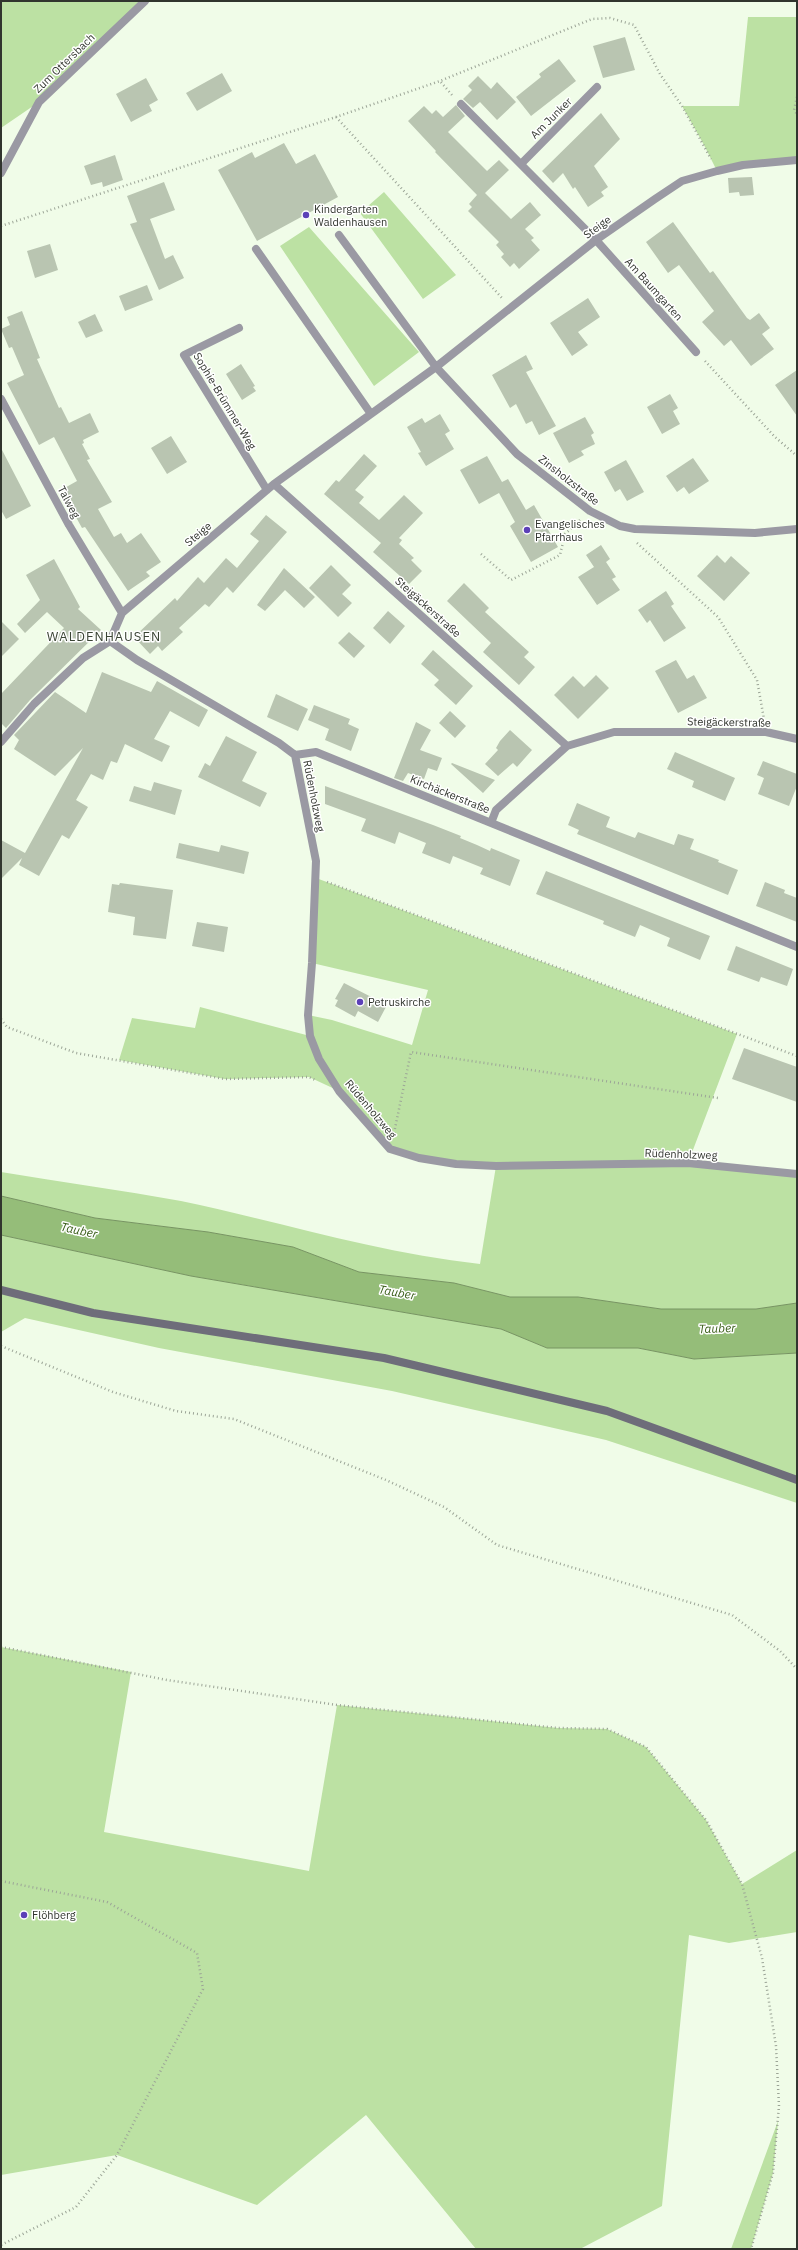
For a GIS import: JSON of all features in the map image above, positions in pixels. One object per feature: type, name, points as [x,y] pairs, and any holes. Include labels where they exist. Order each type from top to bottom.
[{"type":"main road","points":[[1,1290],[93,1313],[384,1358],[592,1407],[607,1411],[797,1480]]},
{"type":"street","name":"Zum Ottersbach","points":[[1,173],[39,102],[145,1]]},
{"type":"street","name":"Am Junker","points":[[521,164],[597,87]]},
{"type":"street","points":[[461,104],[596,240]]},
{"type":"street","name":"Steige","points":[[110,641],[122,613],[274,484],[436,368],[596,240],[682,181],[743,165],[797,160]]},
{"type":"street","points":[[339,235],[436,368]]},
{"type":"street","name":"Am Baumgarten","points":[[596,240],[696,352]]},
{"type":"street","points":[[256,249],[371,414]]},
{"type":"street","name":"Sophie-Brümmer-Weg","points":[[239,328],[184,354],[267,490]]},
{"type":"street","name":"Zinsholzstraße","points":[[436,368],[517,454],[590,512],[620,526],[635,529],[755,533],[797,529]]},
{"type":"street","name":"Talweg","points":[[1,399],[69,525],[106,584],[122,613]]},
{"type":"street","name":"Steigäckerstraße","points":[[274,484],[567,746]]},
{"type":"street","points":[[1,742],[34,704],[83,658],[110,641],[137,660],[279,743],[295,755]]},
{"type":"street","name":"Steigäckerstraße","points":[[491,823],[496,810],[567,746],[614,732],[766,732],[797,739]]},
{"type":"street","name":"Kirchäckerstraße","points":[[295,755],[316,752],[797,947]]},
{"type":"street","name":"Rüdenholzweg","points":[[295,755],[316,861],[308,1015],[310,1036],[319,1059],[339,1091],[390,1149],[419,1158],[456,1164],[496,1166],[688,1163],[797,1174]]},
{"type":"path","points":[[1,226],[336,117],[440,81],[592,19],[610,18],[634,26],[660,74],[704,145],[717,171]]},
{"type":"path","points":[[440,81],[461,104]]},
{"type":"path","points":[[797,97],[794,110],[797,114]]},
{"type":"path","points":[[336,117],[511,308]]},
{"type":"path","points":[[696,352],[775,437],[797,456]]},
{"type":"path","points":[[481,554],[510,580],[560,554],[565,534],[590,512]]},
{"type":"path","points":[[635,529],[637,543],[718,617],[743,654],[757,680],[766,732]]},
{"type":"path","points":[[316,878],[797,1056]]},
{"type":"path","points":[[1,1019],[7,1027],[76,1053],[225,1079],[309,1077],[339,1091]]},
{"type":"path","points":[[390,1149],[411,1052],[718,1098]]},
{"type":"path","points":[[1,1346],[113,1392],[176,1411],[234,1419],[386,1480],[444,1507],[497,1545],[732,1615],[780,1651],[797,1668]]},
{"type":"path","points":[[1,1647],[167,1680],[337,1705],[558,1728],[607,1729],[646,1746],[706,1820],[742,1884],[762,1958],[776,2046],[779,2106],[773,2173],[751,2249]]},
{"type":"path","points":[[1,1881],[107,1902],[197,1953],[203,1989],[118,2155],[76,2207],[1,2245]]},
{"type":"shaded area","points":[[1,1],[145,1],[39,102],[1,128]]},
{"type":"shaded area","points":[[748,17],[797,17],[797,160],[717,171],[682,106],[739,106]]},
{"type":"shaded area","points":[[384,192],[456,275],[423,299],[360,213]]},
{"type":"shaded area","points":[[309,227],[419,352],[374,386],[280,246]]},
{"type":"shaded area","points":[[316,878],[737,1034],[688,1163],[797,1174],[797,1303],[756,1309],[661,1309],[578,1297],[510,1297],[454,1283],[359,1272],[293,1247],[208,1232],[95,1218],[1,1196],[1,1172],[181,1201],[367,1245],[442,1259],[480,1264],[496,1166],[456,1164],[390,1149],[339,1091],[309,1077],[225,1079],[119,1060],[132,1018],[195,1028],[200,1007],[310,1036],[308,1015],[332,1020],[412,1045],[428,990],[312,963]]},
{"type":"shaded area","points":[[1,1235],[191,1276],[501,1329],[547,1348],[638,1348],[694,1359],[797,1353],[797,1503],[606,1440],[392,1391],[159,1348],[25,1318],[1,1332]]},
{"type":"shaded area","points":[[1,1647],[131,1672],[104,1832],[309,1871],[337,1705],[558,1728],[607,1729],[646,1747],[706,1820],[742,1884],[797,1850],[797,1932],[729,1943],[689,1935],[662,2206],[580,2249],[476,2249],[366,2115],[257,2205],[117,2155],[1,2175]]},
{"type":"shaded area","points":[[778,2121],[773,2173],[751,2249],[731,2249]]},
{"type":"water","name":"Tauber","points":[[1,1196],[95,1218],[208,1232],[293,1247],[359,1272],[454,1283],[510,1297],[578,1297],[661,1309],[756,1309],[797,1303],[797,1353],[694,1359],[638,1348],[547,1348],[501,1329],[191,1276],[1,1235]]},
{"type":"building","points":[[625,37],[635,70],[603,78],[593,46]]},
{"type":"building","points":[[559,59],[576,81],[531,116],[516,97],[541,77],[539,74]]},
{"type":"building","points":[[222,73],[232,91],[197,111],[186,93]]},
{"type":"building","points":[[478,76],[491,89],[497,82],[516,102],[497,120],[480,102],[473,108],[463,99],[472,90],[468,86]]},
{"type":"building","points":[[146,78],[158,100],[149,105],[152,111],[131,122],[116,94]]},
{"type":"building","points":[[456,105],[465,116],[448,132],[487,171],[499,160],[509,170],[485,193],[511,219],[530,202],[541,215],[525,229],[534,238],[531,240],[540,250],[519,269],[514,263],[510,267],[501,257],[504,254],[496,245],[499,242],[468,211],[472,207],[469,204],[477,195],[435,152],[436,151],[408,121],[424,106],[432,114],[436,110],[443,117]]},
{"type":"building","points":[[601,113],[620,139],[594,166],[608,187],[601,192],[604,196],[588,207],[575,187],[573,189],[563,173],[553,183],[542,171]]},
{"type":"building","points":[[284,143],[296,164],[315,154],[338,197],[257,241],[218,170],[252,152],[255,158]]},
{"type":"building","points":[[115,155],[123,180],[103,187],[102,182],[91,185],[84,166]]},
{"type":"building","points":[[752,177],[754,195],[740,196],[739,192],[729,193],[728,178]]},
{"type":"building","points":[[164,182],[175,210],[150,219],[165,259],[173,255],[184,278],[159,290],[130,224],[137,222],[127,196]]},
{"type":"building","points":[[673,222],[710,273],[713,271],[747,318],[750,320],[759,313],[770,328],[762,334],[774,349],[751,366],[731,340],[724,346],[702,322],[714,311],[679,265],[668,273],[646,242]]},
{"type":"building","points":[[50,244],[58,270],[35,278],[27,251]]},
{"type":"building","points":[[147,285],[153,300],[125,311],[119,296]]},
{"type":"building","points":[[588,298],[600,317],[578,332],[588,345],[572,356],[550,323]]},
{"type":"building","points":[[22,311],[40,358],[37,359],[59,408],[61,407],[69,423],[90,413],[99,432],[83,440],[84,443],[82,444],[90,459],[87,460],[112,502],[98,509],[114,537],[121,533],[127,543],[141,533],[161,562],[146,572],[150,576],[128,591],[85,527],[82,528],[61,490],[77,481],[54,437],[39,445],[7,383],[24,375],[12,347],[9,348],[1,329],[10,325],[7,317]]},
{"type":"building","points":[[95,314],[103,331],[86,338],[78,322]]},
{"type":"building","points":[[526,355],[533,369],[526,372],[556,426],[539,435],[532,421],[526,424],[516,404],[510,408],[492,375]]},
{"type":"building","points":[[241,364],[255,386],[253,387],[256,391],[242,400],[226,374]]},
{"type":"building","points":[[797,370],[797,416],[775,385]]},
{"type":"building","points":[[670,394],[678,408],[673,411],[680,424],[662,434],[647,407]]},
{"type":"building","points":[[440,414],[450,431],[445,434],[454,449],[426,466],[418,453],[421,452],[407,427],[422,418],[425,423]]},
{"type":"building","points":[[585,417],[594,433],[591,435],[595,444],[581,451],[584,455],[569,463],[553,433]]},
{"type":"building","points":[[171,436],[187,462],[167,474],[151,448]]},
{"type":"building","points":[[1,448],[31,506],[6,519],[1,510]]},
{"type":"building","points":[[364,454],[377,466],[355,490],[364,497],[359,503],[379,520],[404,495],[423,513],[399,538],[402,540],[399,544],[414,558],[411,560],[422,571],[409,584],[373,552],[381,543],[324,494],[336,480],[339,482]]},
{"type":"building","points":[[487,456],[502,482],[508,479],[526,510],[534,505],[558,547],[531,562],[510,526],[515,522],[499,493],[479,504],[460,470]]},
{"type":"building","points":[[693,458],[709,481],[689,494],[684,487],[677,492],[666,476]]},
{"type":"building","points":[[626,460],[644,492],[627,501],[620,489],[615,492],[604,472]]},
{"type":"building","points":[[266,515],[287,532],[233,593],[227,587],[209,607],[205,604],[179,628],[183,632],[162,651],[158,646],[150,654],[134,637],[175,598],[177,601],[198,577],[204,583],[226,558],[237,568],[259,541],[250,534]]},
{"type":"building","points":[[601,545],[610,559],[606,562],[616,577],[612,579],[620,590],[597,605],[578,577],[594,567],[586,555]]},
{"type":"building","points":[[717,555],[725,563],[731,556],[750,573],[724,601],[697,576]]},
{"type":"building","points":[[54,559],[80,607],[78,609],[101,630],[30,700],[6,728],[1,723],[1,694],[64,628],[47,612],[25,633],[17,624],[40,600],[26,575]]},
{"type":"building","points":[[331,565],[351,585],[342,594],[352,603],[338,617],[309,588]]},
{"type":"building","points":[[284,568],[315,597],[304,608],[285,590],[265,611],[257,605]]},
{"type":"building","points":[[464,583],[489,608],[485,612],[529,652],[524,657],[535,667],[519,685],[483,652],[491,643],[447,601]]},
{"type":"building","points":[[666,591],[674,604],[671,606],[686,628],[664,642],[650,620],[647,623],[638,610]]},
{"type":"building","points":[[388,611],[405,626],[390,644],[373,628]]},
{"type":"building","points":[[1,621],[19,639],[1,657]]},
{"type":"building","points":[[349,632],[365,646],[354,658],[338,643]]},
{"type":"building","points":[[433,650],[473,686],[456,705],[434,685],[439,680],[421,664]]},
{"type":"building","points":[[676,660],[687,679],[694,675],[707,698],[678,713],[655,671]]},
{"type":"building","points":[[102,672],[151,692],[157,681],[208,710],[199,727],[170,711],[154,739],[170,746],[162,762],[125,744],[117,763],[111,761],[103,780],[91,774],[76,800],[88,807],[69,839],[62,835],[39,876],[19,865],[22,858],[1,879],[1,840],[25,853],[83,748],[55,776],[14,749],[19,740],[14,735],[55,692],[86,713]]},
{"type":"building","points":[[596,675],[609,688],[578,719],[554,695],[573,676],[584,687]]},
{"type":"building","points":[[276,694],[308,709],[298,731],[267,717]]},
{"type":"building","points":[[314,705],[350,719],[348,724],[359,729],[351,751],[325,740],[329,729],[308,720]]},
{"type":"building","points":[[450,711],[466,726],[455,738],[439,723]]},
{"type":"building","points":[[416,722],[431,730],[420,750],[442,758],[437,771],[428,768],[424,779],[408,773],[403,781],[394,778]]},
{"type":"building","points":[[510,730],[532,750],[517,767],[513,763],[498,776],[485,764],[498,750],[496,748],[500,741]]},
{"type":"building","points":[[226,736],[257,752],[242,781],[267,793],[260,807],[198,777],[205,763],[210,766]]},
{"type":"building","points":[[675,752],[735,778],[725,801],[692,787],[694,781],[667,769]]},
{"type":"building","points":[[763,761],[797,774],[797,786],[789,806],[758,794],[764,778],[757,775]]},
{"type":"building","points":[[452,763],[495,780],[483,793],[451,764]]},
{"type":"building","points":[[154,782],[182,790],[175,815],[129,801],[134,786],[151,791]]},
{"type":"building","points":[[325,786],[461,836],[460,838],[490,851],[491,848],[520,860],[510,886],[480,874],[483,868],[453,856],[450,864],[422,853],[426,843],[399,832],[395,844],[361,831],[366,819],[325,804]]},
{"type":"building","points":[[577,803],[610,817],[606,827],[635,838],[638,832],[674,845],[678,834],[694,839],[690,849],[719,860],[718,862],[738,870],[728,895],[577,834],[579,830],[568,825]]},
{"type":"building","points":[[179,843],[219,852],[221,845],[249,852],[244,874],[176,858]]},
{"type":"building","points":[[546,871],[710,936],[700,960],[667,946],[670,938],[640,925],[635,937],[603,924],[604,921],[536,894]]},
{"type":"building","points":[[765,882],[785,890],[784,893],[797,898],[797,922],[756,906]]},
{"type":"building","points":[[120,883],[173,890],[166,939],[133,935],[135,917],[108,912],[112,884],[119,885]]},
{"type":"building","points":[[197,922],[228,927],[224,952],[192,946]]},
{"type":"building","points":[[736,946],[793,969],[787,986],[761,977],[759,982],[727,970]]},
{"type":"building","name":"Petruskirche","points":[[344,983],[387,1005],[378,1022],[358,1011],[355,1017],[335,1006],[338,1000],[335,999]]},
{"type":"building","points":[[744,1048],[797,1067],[797,1102],[732,1079]]},
{"type":"place","name":"Kindergarten Waldenhausen","points":[[306,215]]},
{"type":"place","name":"Evangelisches Pfarrhaus","points":[[527,530]]},
{"type":"place","name":"Petruskirche","points":[[360,1002]]},
{"type":"place","name":"Flöhberg","points":[[24,1915]]},
{"type":"district","name":"WALDENHAUSEN","points":[[104,636]]}]
